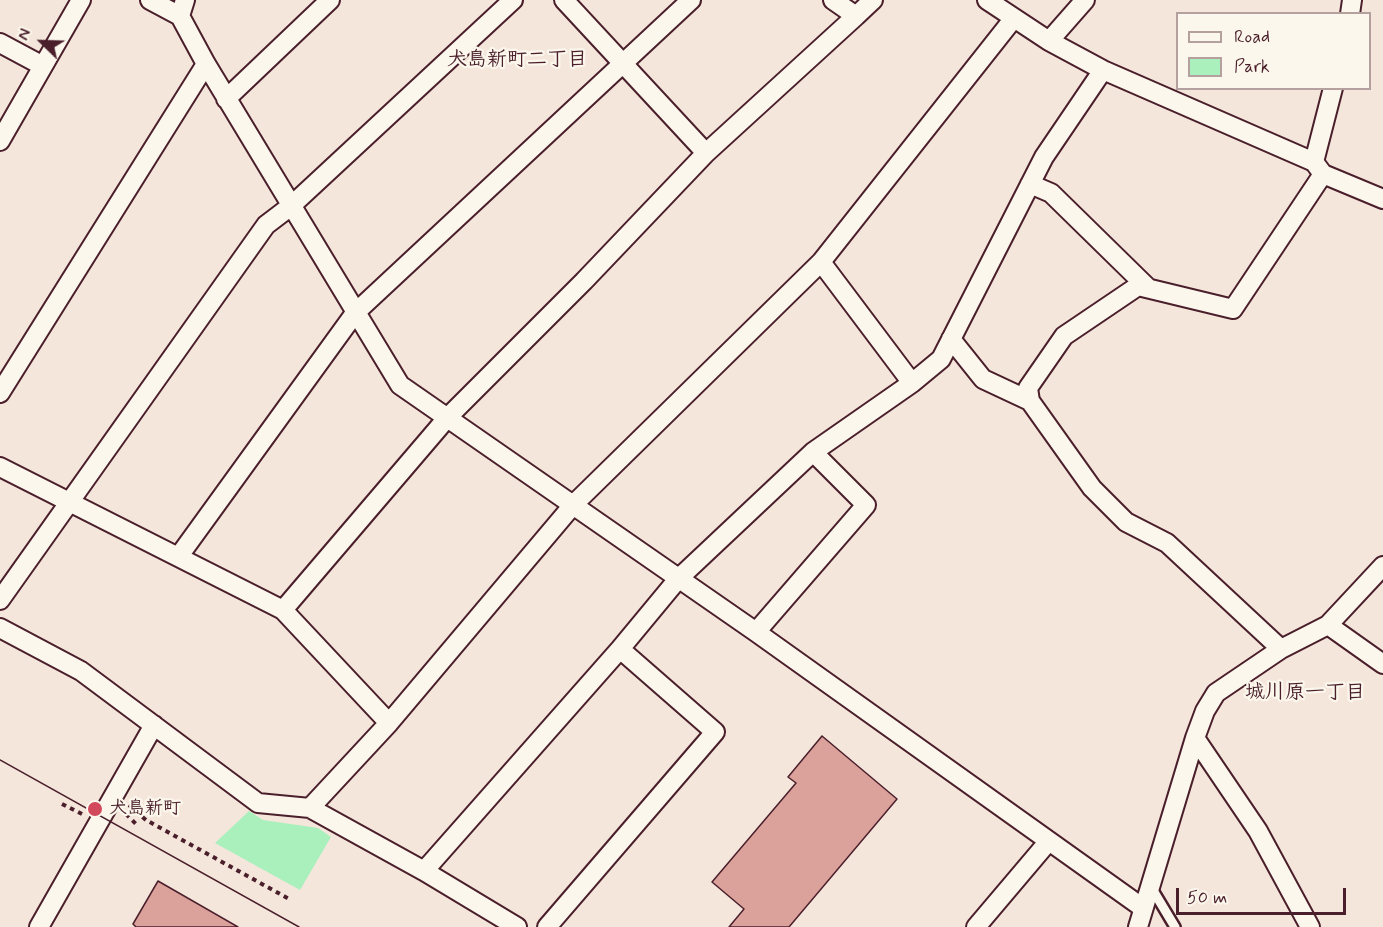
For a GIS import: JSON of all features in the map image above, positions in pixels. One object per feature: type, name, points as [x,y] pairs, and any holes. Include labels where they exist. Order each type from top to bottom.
[{"type":"street","points":[[0,141],[81,0]]},
{"type":"street","points":[[150,0],[182,8],[206,64],[225,99],[400,385],[756,632],[1143,908]]},
{"type":"street","points":[[225,99],[330,0]]},
{"type":"street","points":[[0,600],[266,225],[291,206],[513,0]]},
{"type":"street","points":[[564,0],[706,153]]},
{"type":"street","points":[[179,556],[354,313],[692,0]]},
{"type":"street","points":[[833,0],[856,16]]},
{"type":"street","points":[[283,609],[447,418],[584,281],[706,153],[873,0]]},
{"type":"street","points":[[987,0],[1050,41],[1103,70],[1383,199]]},
{"type":"street","points":[[1050,41],[1085,0]]},
{"type":"street","points":[[310,808],[389,723],[573,505],[821,262],[1014,18]]},
{"type":"street","points":[[0,43],[43,66]]},
{"type":"street","points":[[0,393],[206,64]]},
{"type":"street","points":[[424,871],[620,649],[678,579],[813,452],[912,383],[941,359],[1044,157],[1103,70]]},
{"type":"street","points":[[1281,649],[1167,543],[1126,522],[1092,488],[1030,401],[1028,388],[1064,336],[1138,286],[1233,309],[1319,168],[1333,90]]},
{"type":"street","points":[[1030,184],[1051,193],[1147,287]]},
{"type":"street","points":[[821,262],[912,383]]},
{"type":"street","points":[[951,339],[983,378],[1030,401]]},
{"type":"street","points":[[756,632],[866,505],[813,452]]},
{"type":"street","points":[[0,467],[283,609],[389,723]]},
{"type":"street","points":[[1138,927],[1195,738],[1205,711],[1216,693],[1281,649],[1328,625],[1383,566]]},
{"type":"street","points":[[1328,625],[1383,664]]},
{"type":"street","points":[[0,628],[81,671],[258,803],[310,808],[424,871],[517,927]]},
{"type":"street","points":[[547,927],[715,732],[620,649]]},
{"type":"street","points":[[39,927],[154,725]]},
{"type":"street","points":[[1195,738],[1258,831],[1310,927]]},
{"type":"street","points":[[976,927],[1048,842]]},
{"type":"lane","points":[[1150,884],[1175,927]]},
{"type":"path","points":[[114,795],[146,820],[291,900]]},
{"type":"green space","points":[[249,811],[263,820],[318,828],[331,837],[300,890],[215,843]]},
{"type":"building","points":[[822,736],[897,799],[789,927],[729,927],[744,909],[712,882],[796,783],[788,777]]},
{"type":"building","points":[[158,881],[238,927],[136,927],[133,924]]},
{"type":"tram line","points":[[0,760],[299,927]]},
{"type":"place","name":"犬島新町","points":[[95,809]]},
{"type":"district","name":"犬島新町二丁目","points":[[517,61]]},
{"type":"district","name":"城川原一丁目","points":[[1305,694]]}]
